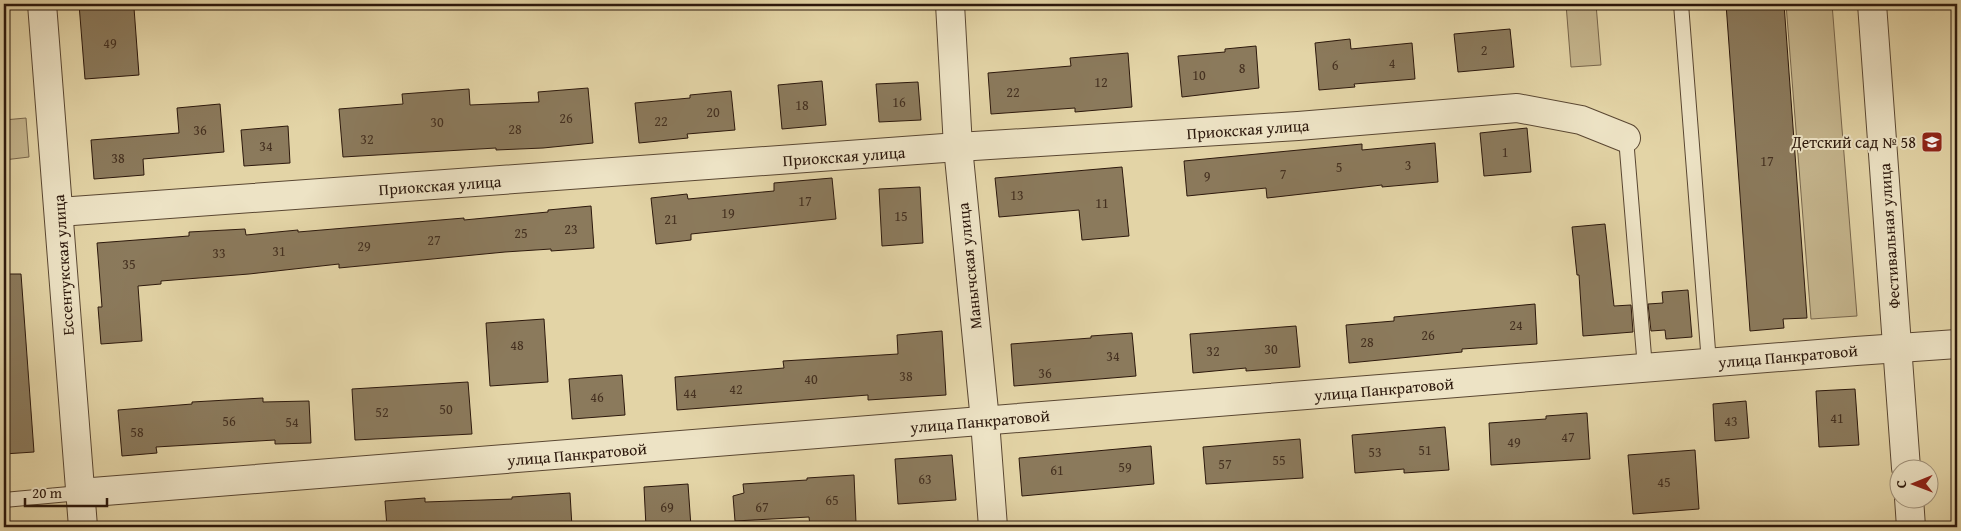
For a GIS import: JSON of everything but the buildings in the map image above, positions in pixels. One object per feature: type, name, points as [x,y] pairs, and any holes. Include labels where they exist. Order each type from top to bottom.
[{"type":"street","name":"Ессентукская улица","points":[[42,4],[83,527]]},
{"type":"street","name":"Манычская улица","points":[[950,4],[958,147],[985,421],[993,527]]},
{"type":"street","name":"Фестивальная улица","points":[[1872,4],[1905,458]]},
{"type":"street","name":"Приокская улица","points":[[59,212],[958,147],[1298,126],[1518,108],[1581,120],[1626,138]]},
{"type":"street","name":"улица Панкратовой","points":[[80,494],[1957,344]]},
{"type":"street","points":[[1910,508],[1911,527]]},
{"type":"lane","points":[[1681,4],[1709,363]]},
{"type":"lane","points":[[1626,138],[1645,368]]},
{"type":"lane","name":"улица Панкратовой","points":[[4,500],[80,494]]},
{"type":"shaded area","points":[[1566,4],[1596,4],[1601,65],[1571,67]]},
{"type":"shaded area","points":[[1786,4],[1832,4],[1857,316],[1811,319]]},
{"type":"shaded area","points":[[26,118],[29,157],[4,160],[4,120]]},
{"type":"place","name":"Детский сад № 58","points":[[1932,142]]}]
